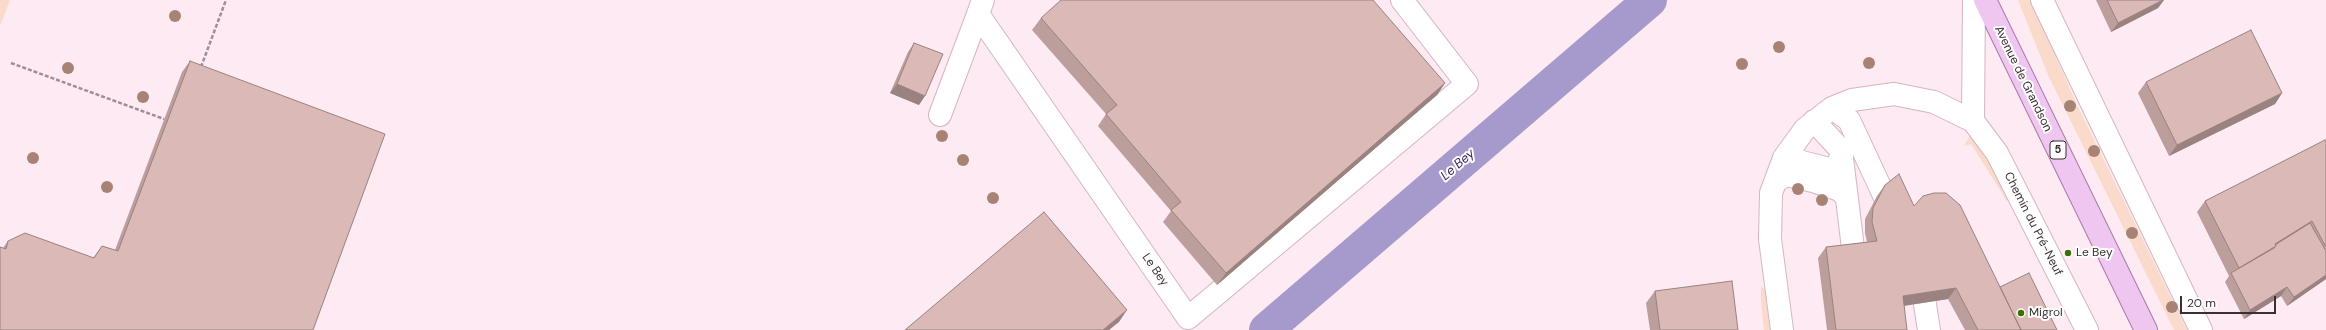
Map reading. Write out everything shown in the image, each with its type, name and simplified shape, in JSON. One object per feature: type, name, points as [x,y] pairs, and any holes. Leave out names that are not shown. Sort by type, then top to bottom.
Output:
[{"type":"main road","name":"Avenue de Grandson","points":[[1985,0],[2146,330]]},
{"type":"street","name":"Le Bey","points":[[980,7],[1188,318],[1467,84],[1402,0]]},
{"type":"street","points":[[1973,122],[1974,0]]},
{"type":"street","points":[[2042,0],[2091,98],[2201,330]]},
{"type":"street","name":"Le Bey","points":[[940,114],[980,7]]},
{"type":"street","name":"Chemin du Pré-Neuf","points":[[1782,330],[1770,239],[1771,193],[1787,154],[1805,129],[1832,108],[1852,100],[1894,94],[1934,102],[1973,122],[1997,153],[2087,330]]},
{"type":"street","points":[[1832,108],[1849,120],[1920,273],[1929,330]]},
{"type":"street","points":[[1814,122],[1832,138],[1841,150],[1863,330]]},
{"type":"street","points":[[1787,154],[1802,162],[1829,169],[1835,168],[1842,156]]},
{"type":"street","points":[[1776,181],[1786,175],[1812,181],[1840,190],[1847,198]]},
{"type":"path","points":[[199,72],[226,0]]},
{"type":"path","points":[[11,63],[164,119]]},
{"type":"shaded area","points":[[0,0],[10,0],[0,26]]},
{"type":"shaded area","points":[[2018,0],[2031,0],[2076,103],[2187,330],[2174,330],[2048,75]]},
{"type":"shaded area","points":[[1970,136],[1977,141],[1993,165],[2009,200],[2007,201],[1971,144],[1964,146]]},
{"type":"shaded area","points":[[1761,286],[1765,290],[1770,330],[1764,330]]},
{"type":"building","points":[[1061,0],[1373,0],[1445,83],[1226,273],[1171,210],[1181,202],[1106,114],[1117,105],[1041,18]]},
{"type":"building","points":[[2107,0],[2163,0],[2118,23]]},
{"type":"building","points":[[2251,30],[2282,93],[2177,145],[2146,82]]},
{"type":"building","points":[[914,43],[943,54],[925,96],[897,84]]},
{"type":"building","points":[[190,61],[385,134],[313,330],[0,330],[0,247],[6,249],[8,241],[25,233],[94,258],[102,246],[118,251]]},
{"type":"building","points":[[2325,140],[2326,247],[2312,221],[2275,244],[2276,246],[2239,268],[2205,201]]},
{"type":"building","points":[[1899,174],[1914,206],[1923,196],[1934,193],[1946,193],[1960,205],[2021,330],[1978,330],[1956,288],[1903,296],[1907,330],[1836,330],[1826,247],[1877,241],[1872,222],[1873,208],[1885,185]]},
{"type":"building","points":[[1044,212],[1127,310],[1103,330],[905,330]]},
{"type":"building","points":[[2310,223],[2326,251],[2326,275],[2294,297],[2287,287],[2250,310],[2231,273],[2274,248],[2276,246],[2275,245]]},
{"type":"building","name":"Migrol","points":[[2029,273],[2057,330],[2021,330],[2000,287]]},
{"type":"building","points":[[1732,281],[1738,330],[1660,330],[1655,291]]},
{"type":"waterway","name":"Le Bey","points":[[1266,330],[1650,0]]},
{"type":"place","name":"Le Bey","points":[[2068,253]]},
{"type":"place","name":"Migrol","points":[[2021,313]]}]
